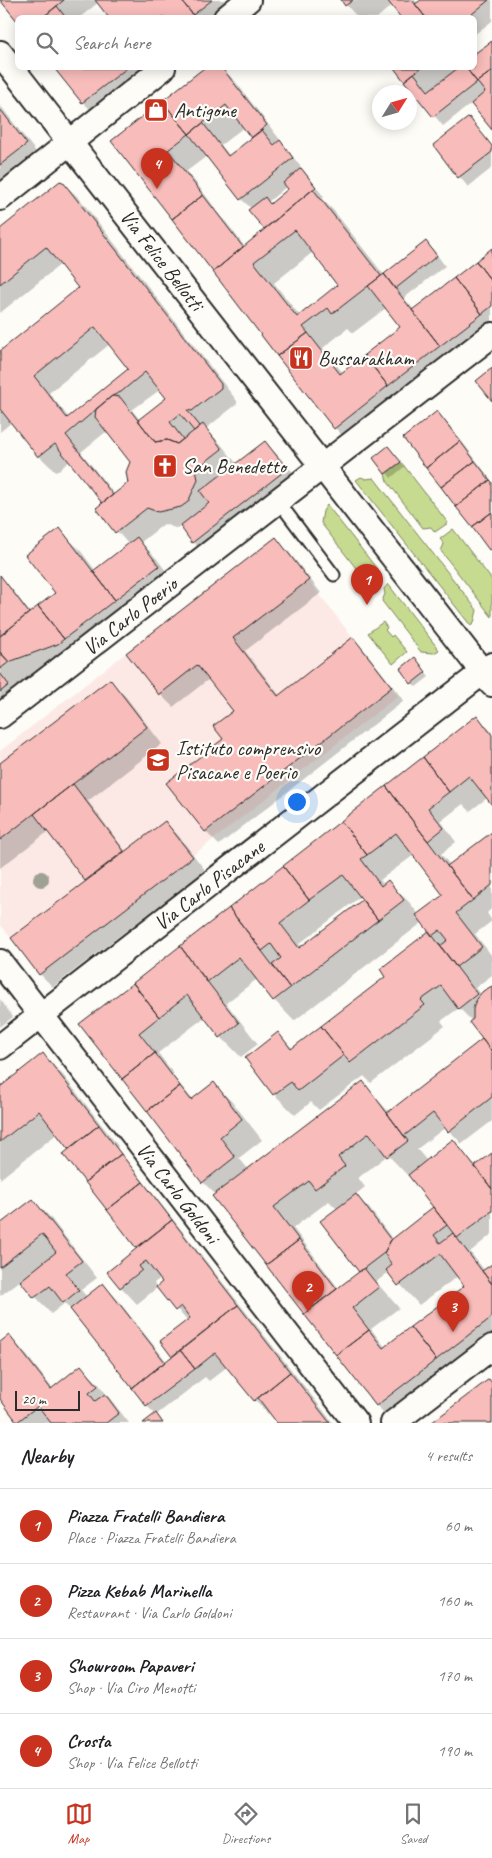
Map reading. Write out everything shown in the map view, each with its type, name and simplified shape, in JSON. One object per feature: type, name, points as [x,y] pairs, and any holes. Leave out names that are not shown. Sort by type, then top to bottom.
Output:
[{"type":"street","points":[[230,15],[248,0]]},
{"type":"street","name":"Via Felice Bellotti","points":[[0,53],[323,466],[489,674]]},
{"type":"street","points":[[0,198],[160,70]]},
{"type":"street","name":"Via Carlo Poerio","points":[[0,716],[492,335]]},
{"type":"street","name":"Via Carlo Pisacane","points":[[0,1047],[418,722],[489,674]]},
{"type":"street","name":"Via Carlo Goldoni","points":[[0,962],[356,1423]]},
{"type":"street","points":[[393,1423],[492,1347]]},
{"type":"lane","points":[[269,508],[334,575]]},
{"type":"shaded area","name":"Istituto comprensivo Pisacane e Poerio","points":[[275,537],[398,696],[39,975],[0,924],[0,751]]},
{"type":"green space","points":[[401,462],[448,523],[435,532],[431,527],[423,528],[387,481],[385,474]]},
{"type":"green space","points":[[361,477],[366,479],[374,478],[477,610],[474,623],[471,626],[356,480]]},
{"type":"green space","points":[[327,505],[377,569],[372,573],[359,572],[321,523],[323,511]]},
{"type":"green space","points":[[453,529],[492,580],[492,617],[441,551],[444,544],[440,539]]},
{"type":"green space","points":[[388,584],[439,650],[434,653],[421,652],[382,601],[385,594],[384,589]]},
{"type":"green space","points":[[383,622],[387,628],[385,630],[391,637],[393,635],[407,652],[393,664],[368,633]]},
{"type":"building","points":[[0,0],[64,0],[46,15],[15,15],[15,18]]},
{"type":"building","points":[[95,0],[181,0],[193,15],[107,15]]},
{"type":"building","points":[[181,0],[212,0],[193,15]]},
{"type":"building","points":[[341,0],[353,0],[345,6]]},
{"type":"building","points":[[387,0],[412,0],[424,15],[399,15]]},
{"type":"building","points":[[421,0],[489,0],[471,15],[424,15],[415,4]]},
{"type":"building","points":[[57,6],[64,15],[46,15]]},
{"type":"building","points":[[492,41],[492,71],[477,82],[468,70],[477,70],[477,52]]},
{"type":"building","points":[[56,70],[124,70],[82,103]]},
{"type":"building","points":[[201,70],[224,70],[267,125],[251,138],[226,105],[189,134],[162,101]]},
{"type":"building","points":[[396,70],[418,70],[404,81]]},
{"type":"building","points":[[455,70],[468,70],[477,82],[433,117],[417,97],[417,85],[407,85],[404,81],[414,73],[428,91]]},
{"type":"building","points":[[492,71],[492,130],[471,104],[485,92],[477,82]]},
{"type":"building","points":[[162,101],[189,134],[168,150],[203,195],[172,219],[111,141]]},
{"type":"building","points":[[0,109],[27,144],[0,165]]},
{"type":"building","points":[[469,117],[492,146],[492,152],[458,178],[433,145]]},
{"type":"building","points":[[203,123],[228,156],[262,130],[274,145],[280,140],[293,158],[240,200],[189,134]]},
{"type":"building","points":[[301,168],[316,187],[264,229],[248,210],[265,197],[270,204],[288,189],[283,183]]},
{"type":"building","points":[[60,181],[63,182],[221,384],[221,388],[192,411],[187,410],[200,426],[194,431],[180,414],[170,422],[183,439],[177,444],[167,440],[155,442],[138,420],[166,398],[145,372],[121,392],[112,396],[66,435],[113,495],[102,503],[55,444],[38,457],[0,409],[0,351],[78,288],[46,247],[0,284],[0,229]],"holes":[[[95,327],[128,369],[67,418],[34,376]]]},
{"type":"building","points":[[313,189],[381,276],[332,314],[328,308],[303,327],[308,333],[277,356],[213,272]],"holes":[[[295,230],[337,285],[297,317],[254,262]]]},
{"type":"building","points":[[203,195],[243,247],[213,272],[172,219]]},
{"type":"building","points":[[426,241],[437,256],[395,289],[384,274]]},
{"type":"building","points":[[492,248],[492,282],[476,261]]},
{"type":"building","points":[[476,261],[492,282],[492,306],[482,314],[454,278]]},
{"type":"building","points":[[384,274],[440,346],[388,386],[364,355],[400,327],[368,286]]},
{"type":"building","points":[[454,278],[482,314],[440,346],[412,310]]},
{"type":"building","points":[[308,333],[340,374],[364,355],[388,386],[334,429],[277,356]]},
{"type":"building","points":[[492,368],[492,401],[476,381]]},
{"type":"building","name":"San Benedetto","points":[[112,396],[120,397],[155,442],[167,440],[177,444],[203,424],[222,449],[196,469],[198,480],[188,502],[181,507],[158,512],[147,508],[115,533],[96,508],[128,483],[126,472],[130,462],[95,417],[96,409]]},
{"type":"building","points":[[437,411],[460,441],[426,468],[403,438]]},
{"type":"building","points":[[265,441],[287,469],[192,543],[180,526],[209,503],[200,491]]},
{"type":"building","points":[[460,441],[475,461],[441,487],[426,468]]},
{"type":"building","points":[[388,446],[401,462],[385,474],[373,458]]},
{"type":"building","points":[[475,461],[490,480],[456,507],[441,487]]},
{"type":"building","points":[[490,480],[492,482],[492,512],[472,527],[456,507]]},
{"type":"building","points":[[492,512],[492,548],[489,550],[472,527]]},
{"type":"building","points":[[60,528],[115,600],[64,639],[38,606],[55,593],[25,555]]},
{"type":"building","points":[[137,537],[159,566],[115,600],[93,571]]},
{"type":"building","points":[[276,537],[309,580],[233,638],[278,696],[353,637],[392,687],[205,832],[166,783],[223,739],[213,726],[233,711],[197,665],[159,695],[126,653]]},
{"type":"building","points":[[0,575],[29,613],[0,636]]},
{"type":"building","points":[[38,606],[64,639],[58,644],[9,662],[0,652],[0,636]]},
{"type":"building","points":[[0,652],[9,662],[0,669]]},
{"type":"building","points":[[415,657],[426,672],[411,684],[400,669]]},
{"type":"building","points":[[0,673],[9,685],[0,692]]},
{"type":"building","points":[[110,679],[147,727],[0,840],[0,763]]},
{"type":"building","points":[[477,715],[492,735],[492,805],[469,776],[449,792],[423,757]]},
{"type":"building","points":[[423,757],[449,792],[428,808],[444,828],[428,841],[386,786]]},
{"type":"building","points":[[73,784],[124,851],[85,881],[34,814]]},
{"type":"building","points":[[386,786],[473,900],[456,913],[482,947],[456,967],[440,946],[448,940],[440,930],[432,936],[416,915],[443,895],[396,833],[367,855],[341,821]]},
{"type":"building","points":[[165,821],[193,857],[39,975],[11,938]]},
{"type":"building","points":[[341,821],[367,855],[361,859],[381,886],[388,880],[404,900],[378,920],[343,875],[309,900],[283,866]]},
{"type":"building","points":[[492,832],[492,885],[473,900],[447,866]]},
{"type":"building","points":[[283,866],[309,900],[280,923],[299,948],[362,900],[378,920],[290,988],[272,965],[281,958],[271,944],[262,951],[229,908]]},
{"type":"building","points":[[229,908],[290,988],[273,1001],[239,957],[207,982],[180,946]]},
{"type":"building","points":[[429,931],[477,994],[458,1009],[441,986],[421,1000],[425,1005],[350,1063],[321,1026],[385,977],[380,969]]},
{"type":"building","points":[[180,946],[239,1023],[220,1038],[187,995],[159,1017],[133,983]]},
{"type":"building","points":[[133,983],[159,1017],[139,1033],[155,1053],[122,1079],[79,1024]]},
{"type":"building","points":[[492,986],[492,1052],[469,1022],[473,1019],[476,999],[483,991]]},
{"type":"building","points":[[321,1026],[344,1055],[298,1091],[291,1082],[273,1095],[245,1058],[278,1032],[291,1049]]},
{"type":"building","points":[[482,1039],[492,1052],[492,1097],[448,1132],[433,1113],[404,1136],[387,1113]]},
{"type":"building","points":[[43,1053],[99,1125],[68,1149],[39,1111],[0,1142],[0,1087]]},
{"type":"building","points":[[155,1053],[180,1086],[147,1111],[122,1079]]},
{"type":"building","points":[[363,1081],[408,1141],[387,1157],[369,1133],[338,1157],[345,1166],[315,1189],[309,1181],[274,1207],[299,1240],[266,1265],[212,1196]]},
{"type":"building","points":[[214,1082],[242,1119],[220,1137],[235,1157],[202,1183],[147,1111],[180,1086],[191,1100]]},
{"type":"building","points":[[99,1125],[121,1154],[85,1182],[63,1154]]},
{"type":"building","points":[[453,1139],[492,1189],[492,1211],[457,1238],[408,1175]]},
{"type":"building","points":[[492,1153],[492,1189],[475,1166]]},
{"type":"building","points":[[121,1154],[143,1182],[107,1210],[85,1182]]},
{"type":"building","points":[[143,1182],[172,1220],[136,1248],[107,1210]]},
{"type":"building","points":[[356,1194],[391,1240],[384,1253],[359,1272],[320,1221]]},
{"type":"building","points":[[33,1199],[82,1261],[66,1273],[79,1290],[63,1303],[50,1286],[34,1298],[20,1281],[56,1252],[42,1234],[0,1267],[0,1224]]},
{"type":"building","points":[[433,1207],[447,1225],[434,1235],[440,1243],[453,1233],[492,1284],[492,1317],[436,1360],[410,1327],[464,1286],[440,1254],[398,1286],[386,1270],[392,1265],[384,1253],[391,1240]]},
{"type":"building","points":[[172,1220],[238,1305],[172,1357],[160,1341],[190,1318],[181,1306],[175,1311],[156,1287],[162,1282],[146,1261],[139,1266],[142,1270],[120,1288],[107,1272]]},
{"type":"building","points":[[299,1240],[337,1289],[304,1314],[266,1265]]},
{"type":"building","points":[[492,1264],[492,1284],[482,1271]]},
{"type":"building","points":[[364,1268],[379,1287],[352,1308],[369,1330],[336,1355],[304,1314]]},
{"type":"building","points":[[103,1283],[165,1362],[132,1388],[70,1309]]},
{"type":"building","points":[[238,1305],[290,1372],[254,1401],[215,1353],[195,1369],[180,1350]]},
{"type":"building","points":[[410,1327],[436,1360],[376,1406],[336,1355],[369,1330],[383,1348]]},
{"type":"building","points":[[9,1335],[51,1389],[81,1365],[98,1386],[89,1393],[95,1401],[105,1394],[119,1413],[106,1423],[51,1423],[38,1406],[17,1422],[0,1399],[0,1342]]},
{"type":"building","points":[[180,1350],[195,1369],[146,1406],[132,1388]]},
{"type":"building","points":[[290,1372],[330,1423],[277,1423],[258,1398]]},
{"type":"building","points":[[489,1379],[492,1383],[492,1423],[431,1423]]},
{"type":"building","points":[[156,1413],[163,1423],[143,1423]]},
{"type":"place","name":"Antigone","points":[[156,110]]},
{"type":"place","name":"Crosta","points":[[157,189]]},
{"type":"place","name":"Bussarakham","points":[[301,358]]},
{"type":"place","name":"San Benedetto","points":[[165,466]]},
{"type":"place","name":"Piazza Fratelli Bandiera","points":[[367,605]]},
{"type":"place","name":"Istituto comprensivo Pisacane e Poerio","points":[[158,760]]},
{"type":"place","name":"Pizza Kebab Marinella","points":[[308,1312]]},
{"type":"place","name":"Showroom Papaveri","points":[[453,1332]]}]
